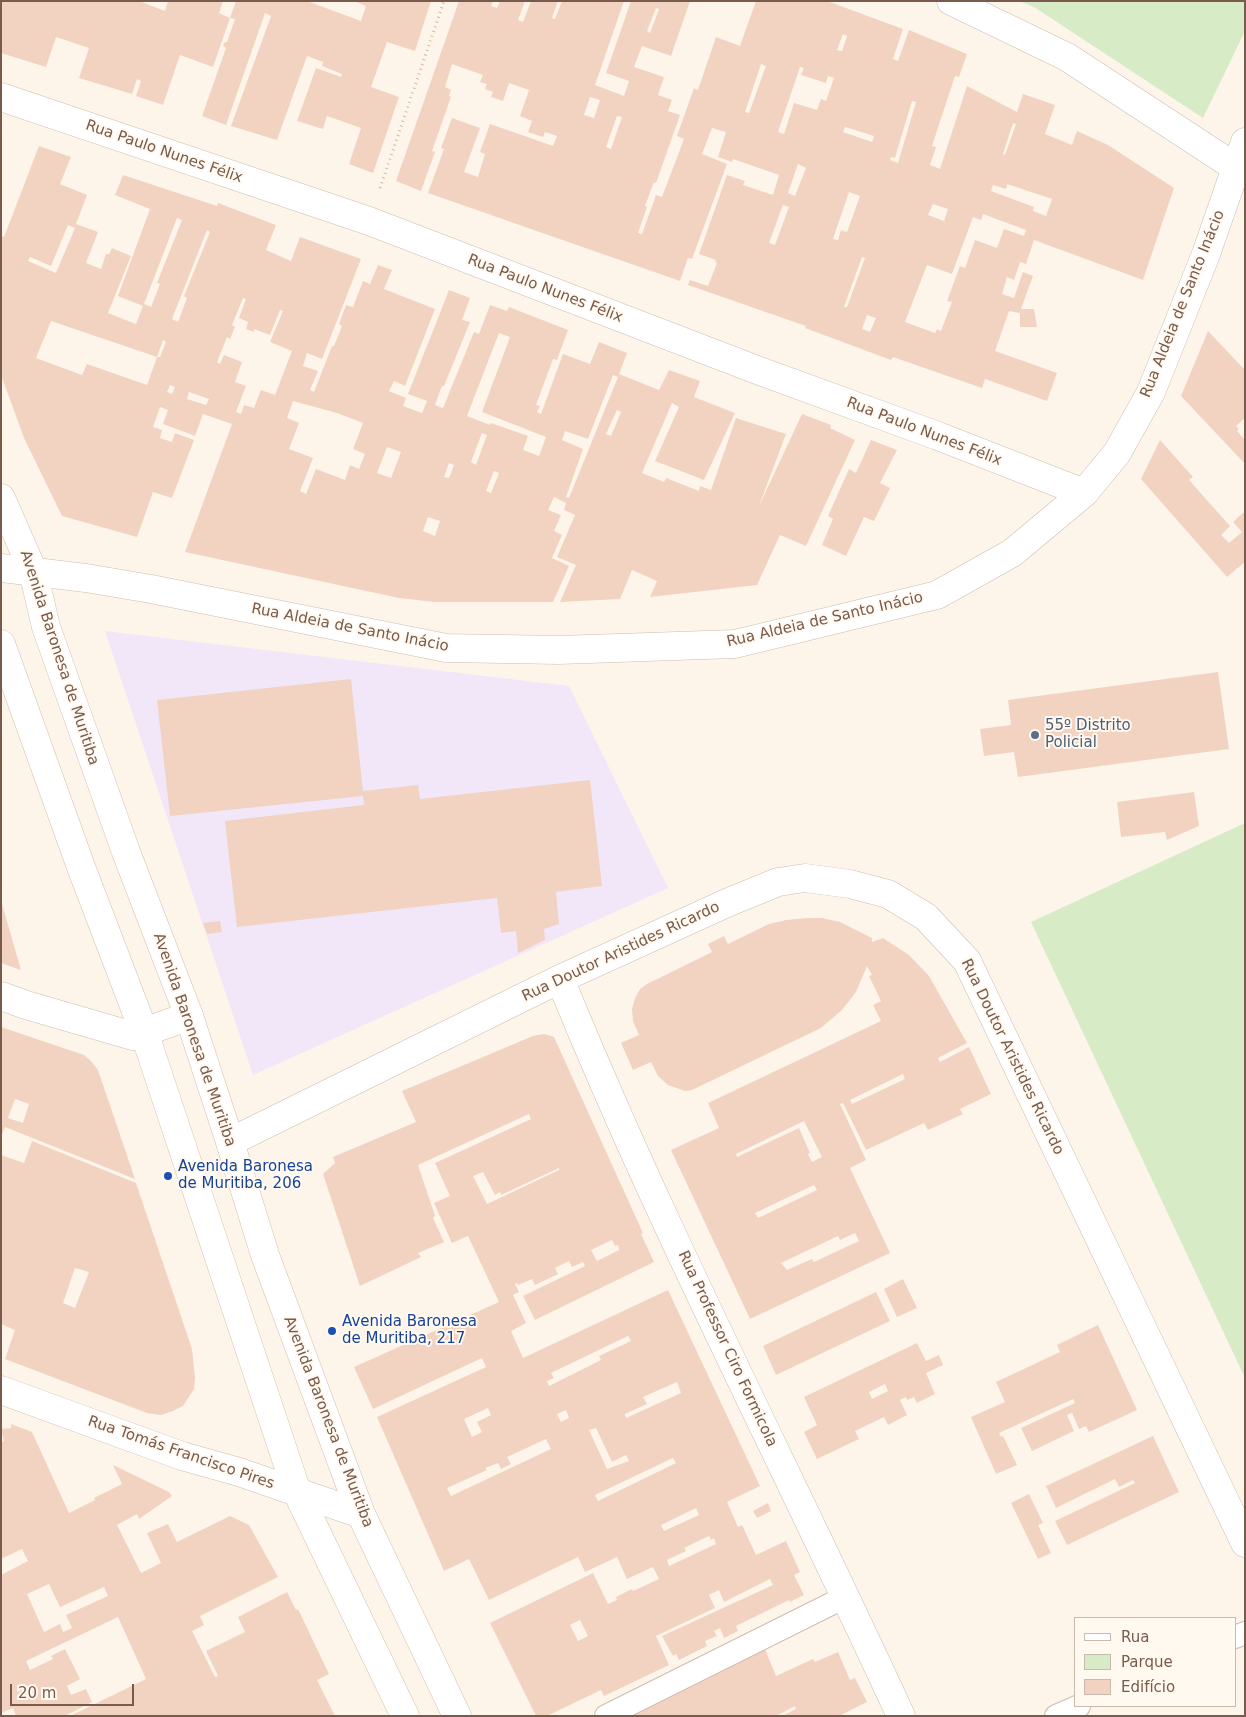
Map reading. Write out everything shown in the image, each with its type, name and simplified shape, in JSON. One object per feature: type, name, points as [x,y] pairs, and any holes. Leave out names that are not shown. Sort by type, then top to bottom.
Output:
[{"type":"street","points":[[951,1],[1067,57],[1235,167]]},
{"type":"street","name":"Rua Paulo Nunes Félix","points":[[1,96],[369,222],[757,370],[938,436],[1084,493]]},
{"type":"street","name":"Rua Aldeia de Santo Inácio","points":[[1,568],[151,589],[446,648],[559,650],[735,644],[937,595],[1012,553],[1084,493],[1117,453],[1151,392],[1206,254],[1245,142]]},
{"type":"street","name":"Avenida Baronesa de Muritiba","points":[[1,498],[33,571],[46,627],[126,852],[189,1016],[265,1255],[361,1514],[457,1716]]},
{"type":"street","points":[[1,644],[81,867],[144,1032],[297,1492],[405,1716]]},
{"type":"street","name":"Rua Doutor Aristides Ricardo","points":[[230,1142],[560,979],[729,902],[778,882],[805,878],[850,884],[888,894],[926,917],[967,961],[1245,1544]]},
{"type":"street","name":"Rua Professor Ciro Formicola","points":[[560,979],[590,1052],[661,1209],[901,1716]]},
{"type":"street","points":[[1,996],[133,1036],[189,1016]]},
{"type":"street","name":"Rua Tomás Francisco Pires","points":[[1,1390],[182,1456],[239,1472],[361,1514]]},
{"type":"lane","points":[[606,1716],[845,1597]]},
{"type":"lane","points":[[1056,1716],[1077,1707]]},
{"type":"path","points":[[369,222],[444,1]]},
{"type":"shaded area","points":[[105,631],[569,686],[668,888],[253,1075]]},
{"type":"green space","points":[[1019,1],[1245,1],[1245,31],[1203,118],[1034,7]]},
{"type":"green space","points":[[1245,823],[1245,1378],[1031,922]]},
{"type":"building","points":[[1,1],[139,1],[165,11],[168,1],[223,1],[219,13],[230,18],[213,67],[180,55],[163,105],[136,96],[141,81],[137,79],[132,94],[79,78],[89,48],[56,37],[46,67],[1,53]]},
{"type":"building","points":[[236,1],[307,1],[361,21],[366,6],[354,1],[431,1],[415,51],[387,42],[371,87],[399,97],[373,173],[349,164],[361,128],[327,116],[323,129],[297,121],[316,68],[341,77],[342,74],[322,66],[323,62],[307,56],[277,140],[231,126],[271,16],[265,13],[226,125],[202,116],[226,48],[223,46],[227,42],[235,19],[230,18]]},
{"type":"building","points":[[459,1],[493,1],[491,6],[497,8],[500,1],[525,1],[518,20],[523,22],[531,1],[558,1],[552,18],[555,19],[562,1],[624,1],[595,85],[624,96],[629,81],[606,73],[631,1],[690,1],[671,56],[642,46],[634,67],[664,77],[658,95],[672,100],[668,111],[680,115],[656,183],[654,182],[645,206],[647,207],[638,233],[642,234],[656,195],[662,197],[684,139],[677,136],[694,88],[698,90],[716,37],[740,46],[756,1],[827,1],[903,29],[893,59],[898,61],[909,30],[967,54],[959,77],[955,76],[932,146],[936,147],[930,165],[940,169],[967,86],[1017,112],[1023,94],[1055,105],[1045,134],[1072,145],[1077,131],[1108,145],[1174,188],[1143,280],[1034,240],[1026,264],[1020,262],[1014,280],[1007,277],[1002,294],[1014,298],[1023,272],[1033,276],[1021,309],[1034,309],[1037,327],[1020,327],[1020,313],[1009,311],[995,351],[1057,373],[1047,401],[985,379],[982,388],[893,357],[891,360],[805,328],[806,326],[688,285],[690,280],[708,286],[717,263],[715,262],[716,260],[699,254],[727,175],[745,181],[743,185],[773,195],[779,175],[733,159],[732,162],[718,157],[726,132],[712,128],[702,154],[727,164],[692,259],[688,258],[680,281],[428,193],[444,149],[441,148],[452,118],[480,128],[464,172],[478,177],[485,154],[480,152],[490,124],[553,146],[557,136],[545,132],[543,137],[528,132],[532,121],[520,116],[529,90],[509,83],[503,101],[491,97],[493,92],[485,89],[487,84],[480,82],[483,75],[452,64],[445,87],[451,90],[449,96],[451,97],[432,151],[435,152],[421,191],[396,181]],"holes":[[[656,8],[659,9],[650,33],[647,31]],[[843,34],[847,36],[842,51],[837,50]],[[761,64],[766,66],[749,113],[745,112]],[[800,67],[804,68],[801,75],[826,83],[828,76],[834,78],[826,101],[821,99],[817,110],[794,103],[784,134],[778,132]],[[590,97],[600,100],[594,118],[584,115]],[[912,101],[916,102],[898,163],[890,160],[891,157],[895,158]],[[617,116],[622,117],[611,149],[606,147]],[[1013,123],[1016,124],[1005,155],[1003,154]],[[845,127],[874,136],[872,142],[843,132]],[[798,164],[806,168],[795,196],[788,193]],[[1007,184],[1052,199],[1046,216],[1033,211],[1034,207],[991,191],[993,185],[1006,189]],[[849,192],[860,196],[847,232],[841,230],[838,240],[833,239]],[[933,204],[948,209],[944,221],[928,215]],[[783,205],[789,207],[775,245],[769,243]],[[983,214],[1026,230],[1024,236],[1004,229],[997,248],[975,240],[965,268],[960,266],[947,301],[952,302],[941,331],[937,329],[935,333],[905,322],[927,265],[952,274],[973,217],[981,220]],[[862,257],[865,258],[847,307],[844,307]],[[867,315],[876,318],[870,332],[862,329]]]},
{"type":"building","points":[[39,146],[71,157],[60,184],[87,195],[76,224],[98,232],[86,263],[101,269],[106,254],[109,254],[112,248],[131,256],[108,313],[136,324],[143,306],[118,296],[150,209],[115,195],[123,175],[217,206],[218,203],[276,225],[266,250],[291,261],[300,237],[361,259],[322,359],[307,353],[303,366],[318,371],[310,390],[314,392],[342,326],[339,324],[346,305],[353,307],[363,281],[370,284],[378,265],[392,270],[384,289],[435,309],[405,386],[394,381],[389,391],[406,398],[403,406],[422,413],[427,401],[408,394],[449,290],[470,298],[462,320],[470,322],[435,405],[443,408],[474,332],[479,334],[490,305],[507,311],[509,307],[568,330],[557,360],[553,359],[536,405],[540,406],[537,412],[541,414],[563,354],[590,364],[599,342],[627,353],[619,374],[659,390],[669,370],[700,381],[694,397],[735,413],[704,480],[655,461],[679,407],[672,403],[642,473],[664,482],[666,478],[699,491],[700,486],[711,490],[736,418],[786,434],[759,506],[802,414],[831,425],[830,428],[855,440],[806,546],[780,535],[757,585],[650,597],[657,581],[632,570],[620,599],[560,602],[576,565],[557,557],[575,515],[564,510],[566,503],[554,497],[548,510],[561,515],[554,531],[562,535],[552,558],[569,566],[553,602],[435,602],[399,598],[185,552],[232,424],[203,414],[195,436],[163,424],[168,410],[160,407],[153,427],[162,430],[160,438],[172,442],[175,433],[194,440],[172,498],[153,492],[137,537],[62,516],[24,438],[1,375],[1,236],[4,237]],"holes":[[[177,218],[182,220],[157,283],[160,284],[151,307],[144,304]],[[68,225],[75,228],[56,273],[28,261],[30,257],[51,266]],[[207,230],[210,232],[184,296],[187,298],[178,322],[172,319]],[[243,298],[246,299],[239,318],[248,322],[246,329],[254,332],[254,329],[270,335],[280,310],[283,311],[270,342],[292,351],[275,395],[261,390],[254,408],[244,405],[241,414],[236,412],[246,386],[235,382],[242,362],[224,355],[220,364],[217,362],[227,337],[230,339],[235,327],[232,325]],[[51,321],[157,357],[147,385],[87,364],[82,375],[36,358]],[[499,333],[510,337],[482,412],[546,437],[539,456],[523,450],[528,436],[491,423],[490,425],[467,416]],[[163,340],[166,342],[160,357],[157,357]],[[613,375],[618,377],[569,498],[566,497],[583,449],[562,440],[565,431],[588,439]],[[170,385],[175,387],[172,394],[167,392]],[[189,392],[209,399],[206,405],[187,399]],[[293,401],[337,413],[363,423],[353,449],[365,454],[359,469],[350,465],[345,480],[316,469],[306,494],[300,491],[313,458],[289,449],[299,423],[287,418]],[[617,410],[621,412],[611,436],[606,434]],[[482,433],[487,435],[476,465],[471,462]],[[387,447],[401,452],[391,478],[377,473]],[[449,463],[454,465],[449,478],[444,477]],[[494,471],[499,473],[491,493],[486,491]],[[428,517],[440,521],[435,536],[423,531]]]},
{"type":"building","points":[[1208,331],[1245,370],[1245,418],[1236,426],[1239,429],[1237,431],[1245,440],[1245,464],[1181,396]]},
{"type":"building","points":[[871,440],[897,450],[880,483],[890,488],[874,521],[864,517],[846,556],[822,545],[833,519],[828,516],[849,469],[856,473]]},
{"type":"building","points":[[1160,440],[1193,477],[1189,480],[1230,526],[1221,535],[1229,543],[1242,532],[1233,522],[1245,511],[1245,562],[1227,577],[1141,479]]},
{"type":"building","points":[[1218,672],[1229,749],[1018,777],[1014,752],[984,756],[980,729],[1011,725],[1008,700]]},
{"type":"building","points":[[351,679],[363,791],[418,785],[420,799],[590,780],[602,886],[556,892],[559,924],[544,929],[545,940],[518,953],[516,931],[501,933],[497,898],[237,927],[225,821],[364,805],[363,796],[170,816],[157,700]]},
{"type":"building","points":[[1194,792],[1199,826],[1167,840],[1165,832],[1121,837],[1117,802]]},
{"type":"building","points":[[2,904],[21,970],[1,963]]},
{"type":"building","points":[[822,918],[840,922],[872,938],[872,942],[883,938],[909,955],[929,976],[967,1043],[938,1058],[940,1062],[969,1047],[991,1094],[960,1109],[963,1114],[928,1130],[924,1123],[866,1150],[843,1103],[840,1104],[866,1160],[850,1168],[890,1253],[750,1319],[671,1150],[719,1128],[708,1103],[881,1021],[873,1005],[881,1001],[869,976],[872,975],[867,966],[856,992],[842,1010],[821,1028],[692,1090],[685,1091],[668,1085],[658,1076],[651,1062],[633,1070],[621,1043],[639,1035],[633,1021],[632,1009],[640,989],[712,952],[708,944],[724,936],[728,944],[769,924],[786,920]],"holes":[[[903,1074],[905,1079],[852,1104],[850,1100]],[[804,1121],[822,1157],[812,1162],[799,1128],[737,1157],[736,1154]],[[814,1185],[817,1190],[758,1218],[755,1213]],[[855,1233],[859,1241],[814,1262],[812,1259],[787,1270],[781,1263],[838,1236],[840,1240]]]},
{"type":"building","points":[[220,921],[222,932],[207,934],[203,923]]},
{"type":"building","points":[[1,1027],[84,1055],[91,1061],[98,1070],[135,1179],[5,1127],[1,1137]],"holes":[[[15,1099],[29,1104],[23,1123],[8,1118]]]},
{"type":"building","points":[[544,1034],[554,1037],[643,1233],[641,1234],[654,1262],[535,1320],[523,1296],[585,1266],[583,1262],[572,1267],[569,1261],[555,1268],[558,1274],[535,1285],[532,1279],[518,1285],[517,1283],[515,1284],[519,1292],[513,1295],[526,1323],[511,1331],[523,1358],[668,1290],[760,1486],[727,1502],[738,1527],[742,1525],[756,1555],[786,1541],[800,1572],[794,1575],[804,1595],[790,1602],[789,1600],[736,1626],[738,1631],[724,1638],[720,1628],[714,1631],[717,1636],[705,1641],[707,1646],[679,1660],[676,1654],[673,1656],[662,1636],[773,1585],[770,1579],[724,1602],[719,1590],[709,1595],[715,1608],[656,1636],[669,1665],[604,1696],[601,1690],[547,1716],[536,1716],[490,1623],[593,1573],[608,1604],[617,1600],[616,1597],[632,1589],[633,1591],[659,1579],[653,1567],[627,1579],[617,1557],[585,1572],[578,1557],[489,1600],[469,1559],[444,1571],[377,1417],[486,1367],[482,1358],[373,1409],[354,1367],[499,1302],[468,1236],[452,1243],[434,1203],[450,1196],[435,1163],[531,1119],[529,1114],[418,1165],[435,1216],[433,1218],[444,1242],[418,1253],[421,1257],[360,1286],[323,1174],[335,1163],[333,1157],[416,1122],[402,1091],[533,1036]],"holes":[[[559,1168],[559,1170],[487,1204],[473,1176],[483,1172],[495,1195],[500,1192],[501,1195]],[[612,1240],[615,1246],[618,1245],[619,1250],[597,1261],[591,1250]],[[628,1336],[631,1341],[599,1356],[601,1360],[549,1386],[547,1381],[554,1378],[551,1373]],[[677,1382],[681,1393],[626,1418],[625,1414],[647,1404],[643,1397]],[[488,1408],[491,1415],[477,1422],[482,1432],[472,1437],[464,1419]],[[566,1410],[569,1418],[561,1422],[557,1414]],[[596,1428],[612,1462],[626,1455],[629,1461],[607,1469],[589,1430]],[[546,1439],[551,1449],[451,1496],[447,1488],[498,1463],[501,1469],[511,1464],[507,1457]],[[673,1458],[676,1463],[598,1501],[595,1495]],[[696,1508],[699,1515],[664,1531],[661,1525]],[[709,1536],[711,1540],[714,1538],[716,1544],[669,1566],[667,1560],[686,1551],[684,1548]],[[580,1620],[588,1636],[578,1641],[570,1625]]]},
{"type":"building","points":[[32,1141],[136,1183],[192,1349],[195,1378],[194,1389],[183,1406],[161,1415],[147,1413],[5,1359],[15,1330],[1,1324],[1,1155],[24,1163]],"holes":[[[75,1268],[89,1272],[75,1308],[63,1303]]]},
{"type":"building","points":[[903,1279],[917,1308],[897,1317],[884,1289]]},
{"type":"building","points":[[876,1292],[890,1321],[776,1375],[763,1346]]},
{"type":"building","points":[[1098,1325],[1137,1410],[1089,1432],[1086,1426],[1079,1429],[1072,1413],[1067,1415],[1074,1431],[1032,1451],[1021,1428],[1075,1403],[1073,1399],[999,1433],[1001,1437],[1003,1436],[1017,1465],[996,1474],[971,1417],[1005,1402],[996,1382],[1060,1352],[1057,1345]]},
{"type":"building","points":[[917,1343],[926,1361],[939,1355],[943,1365],[926,1373],[935,1394],[917,1403],[914,1397],[907,1400],[906,1397],[900,1400],[907,1415],[888,1425],[884,1417],[855,1431],[859,1439],[817,1459],[804,1432],[817,1425],[804,1397]],"holes":[[[885,1384],[888,1391],[872,1399],[869,1392]]]},
{"type":"building","points":[[11,1424],[32,1432],[69,1513],[122,1484],[113,1465],[169,1492],[172,1496],[139,1519],[137,1514],[117,1525],[141,1573],[161,1563],[147,1533],[168,1524],[177,1542],[230,1516],[249,1525],[278,1577],[200,1616],[204,1625],[192,1631],[215,1677],[218,1676],[206,1651],[245,1632],[238,1617],[287,1592],[296,1610],[298,1609],[329,1674],[317,1680],[335,1716],[70,1716],[146,1679],[118,1617],[26,1661],[30,1670],[53,1659],[51,1656],[65,1649],[80,1679],[67,1686],[71,1695],[86,1689],[92,1702],[65,1716],[16,1716],[13,1708],[1,1713],[1,1575],[28,1561],[22,1549],[1,1559],[1,1443],[4,1441],[1,1429],[11,1428]],"holes":[[[49,1584],[60,1607],[104,1587],[108,1596],[66,1615],[72,1628],[63,1632],[60,1624],[44,1632],[27,1594]]]},
{"type":"building","points":[[1153,1436],[1179,1492],[1067,1545],[1055,1521],[1135,1483],[1133,1480],[1119,1487],[1115,1479],[1056,1508],[1046,1486]]},
{"type":"building","points":[[1029,1494],[1043,1523],[1038,1525],[1051,1553],[1038,1559],[1011,1503]]},
{"type":"building","points":[[768,1503],[771,1511],[757,1518],[753,1511]]},
{"type":"building","points":[[765,1649],[776,1676],[813,1659],[815,1662],[838,1652],[850,1680],[855,1678],[867,1702],[839,1716],[782,1716],[796,1709],[795,1706],[776,1716],[629,1716]]},
{"type":"place","name":"55º Distrito Policial","points":[[1035,735]]},
{"type":"place","name":"Avenida Baronesa de Muritiba, 206","points":[[168,1176]]},
{"type":"place","name":"Avenida Baronesa de Muritiba, 217","points":[[332,1331]]}]
